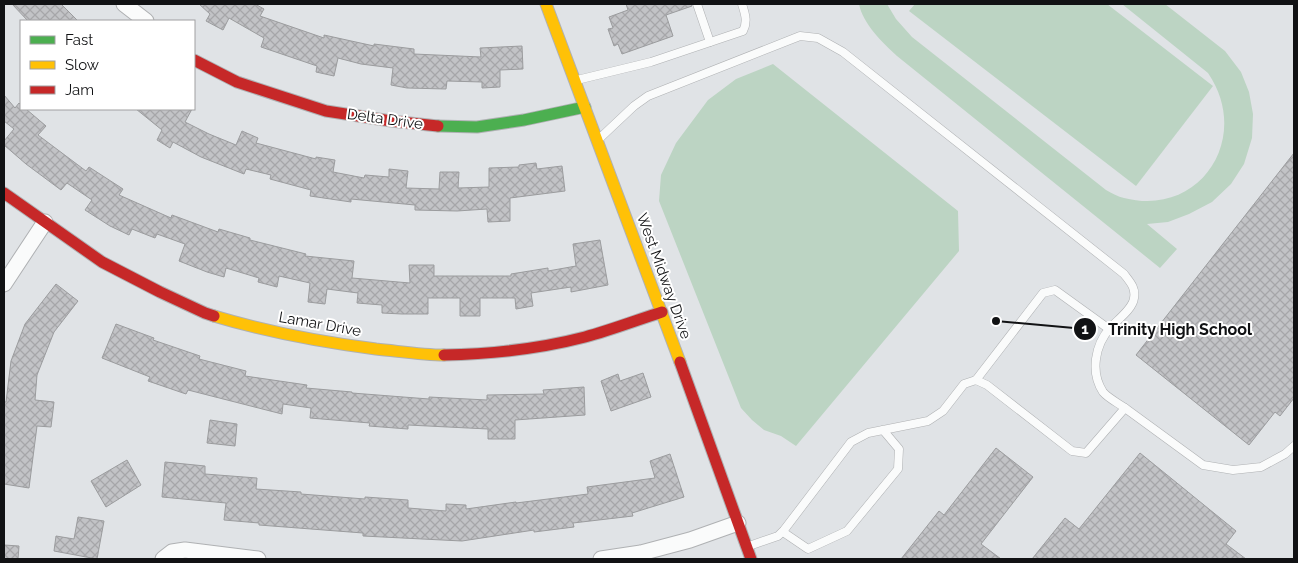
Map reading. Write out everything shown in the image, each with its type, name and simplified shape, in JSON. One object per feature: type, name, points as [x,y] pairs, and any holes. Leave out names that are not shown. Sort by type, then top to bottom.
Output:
[{"type":"street","points":[[124,4],[145,20]]},
{"type":"street","name":"West Midway Drive","points":[[546,4],[662,312],[751,559]]},
{"type":"street","name":"Delta Drive","points":[[195,61],[236,82],[326,111],[434,126],[477,126],[524,120],[585,106]]},
{"type":"street","name":"Lamar Drive","points":[[4,193],[102,262],[205,313],[246,326],[338,344],[429,355],[479,354],[537,347],[585,337],[662,312]]},
{"type":"street","points":[[4,284],[45,222]]},
{"type":"street","points":[[601,559],[641,553],[690,540],[738,523]]},
{"type":"street","points":[[163,559],[172,552],[185,550],[258,559]]},
{"type":"lane","points":[[697,4],[710,42]]},
{"type":"lane","points":[[575,81],[651,62],[743,31],[746,24],[742,4]]},
{"type":"lane","points":[[598,140],[634,106],[648,96],[800,36],[818,38],[843,52],[874,75],[1124,274],[1133,286],[1134,299],[1123,316],[1109,328],[1101,342],[1095,360],[1096,375],[1104,393],[1203,465],[1233,470],[1261,467],[1285,454],[1294,446]]},
{"type":"lane","points":[[747,547],[778,536],[782,532],[851,442],[868,433],[928,420],[943,411],[964,384],[976,380],[1043,293],[1055,290],[1109,328]]},
{"type":"lane","points":[[976,380],[987,385],[1072,451],[1086,453],[1125,408]]},
{"type":"lane","points":[[782,532],[808,549],[848,531],[898,469],[899,449],[883,430]]},
{"type":"green space","points":[[859,4],[887,4],[896,19],[912,37],[1106,190],[1117,196],[1152,201],[1176,196],[1196,184],[1211,167],[1221,146],[1224,122],[1220,98],[1208,73],[1122,4],[1165,4],[1225,51],[1241,72],[1249,92],[1253,114],[1252,138],[1244,164],[1231,184],[1212,202],[1168,222],[1147,224],[1177,249],[1160,268],[897,56],[879,39],[869,26]]},
{"type":"green space","points":[[915,4],[1107,4],[1213,86],[1136,186],[909,11]]},
{"type":"green space","points":[[773,64],[958,211],[959,251],[796,446],[781,436],[764,430],[741,408],[659,201],[661,175],[676,143],[708,100],[736,79]]},
{"type":"building","points":[[12,4],[61,4],[77,20],[27,20]]},
{"type":"building","points":[[199,4],[255,4],[264,9],[260,16],[324,38],[324,35],[374,46],[374,44],[414,49],[414,54],[481,57],[480,48],[522,46],[523,69],[500,70],[500,87],[482,88],[482,82],[447,81],[446,89],[407,88],[391,85],[393,68],[361,64],[338,58],[334,76],[316,72],[317,66],[261,47],[264,38],[229,18],[223,30],[206,21],[210,14]]},
{"type":"building","points":[[626,4],[691,4],[692,6],[666,15],[673,36],[622,54],[618,44],[614,46],[608,29],[613,28],[609,17],[628,10]]},
{"type":"building","points":[[4,95],[15,108],[19,103],[20,110],[27,110],[46,126],[38,135],[86,171],[89,167],[123,189],[119,195],[171,218],[172,215],[218,232],[219,229],[250,238],[250,240],[306,254],[305,256],[354,261],[352,278],[410,283],[409,265],[434,265],[434,276],[511,276],[511,274],[548,268],[548,271],[576,266],[573,244],[600,240],[608,285],[571,292],[571,287],[531,293],[533,306],[516,309],[515,298],[480,298],[480,316],[460,316],[460,298],[428,298],[428,314],[382,313],[382,305],[357,303],[358,293],[327,289],[325,304],[308,302],[310,283],[279,276],[277,287],[258,282],[259,278],[226,268],[224,277],[179,261],[185,244],[157,234],[155,238],[132,229],[129,235],[110,226],[85,210],[92,200],[67,183],[61,190],[4,145],[4,141],[14,129],[4,121]]},
{"type":"building","points":[[137,110],[191,110],[185,122],[209,134],[236,145],[242,131],[258,138],[256,143],[316,159],[316,157],[335,160],[333,172],[364,178],[365,175],[389,177],[389,169],[408,171],[406,188],[439,189],[440,172],[459,172],[458,188],[489,187],[489,168],[519,167],[519,165],[536,163],[537,169],[562,166],[565,191],[510,198],[510,221],[488,222],[487,209],[457,211],[415,210],[415,205],[351,199],[351,202],[310,196],[311,190],[270,179],[271,175],[246,169],[244,174],[201,157],[173,142],[170,148],[157,140],[162,130]]},
{"type":"building","points":[[1294,153],[1294,398],[1280,416],[1275,412],[1249,445],[1136,355]]},
{"type":"building","points":[[56,284],[78,301],[54,332],[37,375],[35,400],[54,402],[51,427],[37,426],[29,488],[4,484],[4,402],[6,402],[11,361],[25,324]]},
{"type":"building","points":[[116,324],[154,338],[153,340],[200,356],[199,359],[246,371],[245,376],[307,385],[306,388],[429,399],[429,397],[487,400],[487,395],[544,394],[543,390],[584,387],[585,415],[515,420],[515,439],[488,439],[488,429],[408,425],[408,429],[369,426],[370,423],[310,418],[311,408],[283,404],[282,414],[188,390],[186,394],[148,381],[150,377],[102,358]]},
{"type":"building","points":[[643,373],[651,397],[611,411],[601,381],[618,374],[620,381]]},
{"type":"building","points":[[210,420],[237,424],[235,446],[207,443]]},
{"type":"building","points":[[996,448],[1033,477],[981,544],[1001,559],[901,559],[939,511],[944,515]]},
{"type":"building","points":[[1140,453],[1236,531],[1226,544],[1246,559],[1032,559],[1065,518],[1079,529]]},
{"type":"building","points":[[670,454],[684,497],[632,513],[633,516],[573,523],[574,527],[534,532],[534,530],[462,541],[363,536],[363,533],[259,525],[259,523],[224,520],[226,503],[162,497],[165,462],[205,466],[205,474],[257,478],[256,489],[365,499],[365,497],[408,500],[408,508],[446,511],[446,504],[466,505],[466,509],[516,503],[588,494],[587,487],[655,478],[650,461]]},
{"type":"building","points":[[127,460],[141,485],[106,507],[91,481]]},
{"type":"building","points":[[78,517],[104,521],[97,559],[54,551],[56,536],[74,539]]},
{"type":"building","points":[[4,545],[19,546],[18,559],[4,559]]},
{"type":"traffic: fast","points":[[438,126],[477,127],[524,120],[585,107]]},
{"type":"traffic: slow","points":[[546,4],[680,362]]},
{"type":"traffic: slow","points":[[214,316],[274,332],[315,340],[418,354],[444,355]]},
{"type":"traffic: jam","points":[[195,61],[237,82],[326,111],[438,126]]},
{"type":"traffic: jam","points":[[4,193],[102,262],[160,292],[214,316]]},
{"type":"traffic: jam","points":[[444,355],[497,352],[550,345],[595,334],[662,312]]},
{"type":"traffic: jam","points":[[680,362],[751,559]]},
{"type":"place","name":"Trinity High School","points":[[996,321]]}]
